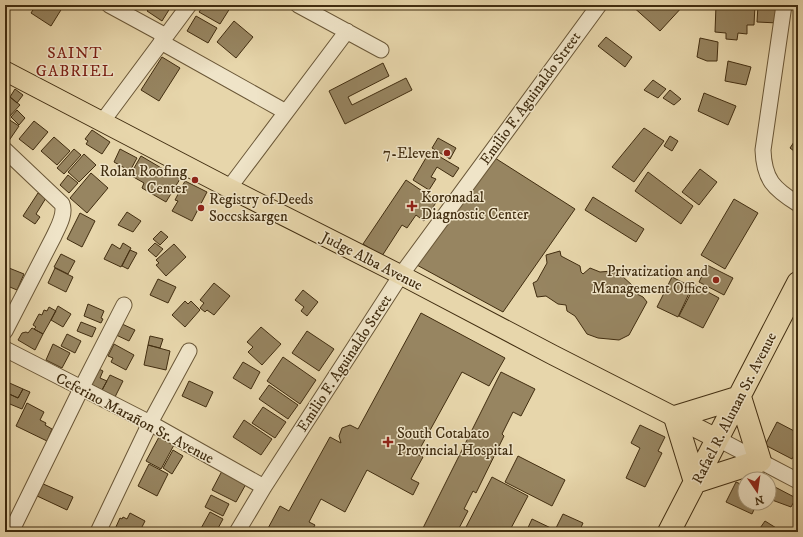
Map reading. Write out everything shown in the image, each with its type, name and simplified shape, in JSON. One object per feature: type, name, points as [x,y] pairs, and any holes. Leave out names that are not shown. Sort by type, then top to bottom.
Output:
[{"type":"highway","name":"Rafael R. Alunan Sr. Avenue","points":[[669,532],[798,283]]},
{"type":"highway","points":[[740,397],[760,461],[695,482],[675,417],[740,397]]},
{"type":"main road","name":"Judge Alba Avenue","points":[[5,71],[229,188],[718,439]]},
{"type":"street","points":[[109,5],[286,112]]},
{"type":"street","points":[[102,122],[189,5]]},
{"type":"street","points":[[298,5],[381,50]]},
{"type":"street","name":"Emilio F. Aguinaldo Street","points":[[237,532],[401,275],[599,5]]},
{"type":"street","points":[[784,5],[763,150],[764,162],[772,184],[780,192],[798,204]]},
{"type":"street","points":[[229,188],[347,31]]},
{"type":"street","points":[[5,150],[62,204],[63,208],[61,220],[54,236],[5,331]]},
{"type":"street","points":[[11,532],[81,388],[124,305]]},
{"type":"street","name":"Ceferino Marañon Sr. Avenue","points":[[5,349],[150,423],[264,488]]},
{"type":"street","points":[[98,532],[150,423],[190,350]]},
{"type":"street","points":[[718,439],[798,481]]},
{"type":"building","points":[[36,5],[64,5],[51,26],[31,13]]},
{"type":"building","points":[[150,5],[172,5],[162,21],[147,11],[151,6]]},
{"type":"building","points":[[204,5],[232,5],[220,24],[199,12]]},
{"type":"building","points":[[631,5],[684,5],[660,31]]},
{"type":"building","points":[[716,5],[755,5],[754,25],[747,25],[747,34],[738,33],[737,40],[726,39],[726,33],[715,32]]},
{"type":"building","points":[[758,5],[778,5],[778,23],[757,22]]},
{"type":"building","points":[[196,16],[217,28],[208,43],[187,31]]},
{"type":"building","points":[[234,21],[253,37],[236,58],[217,42]]},
{"type":"building","points":[[606,37],[632,57],[625,67],[598,46]]},
{"type":"building","points":[[700,38],[718,42],[717,61],[707,61],[697,57]]},
{"type":"building","points":[[162,57],[180,68],[159,101],[141,90]]},
{"type":"building","points":[[728,61],[751,67],[746,85],[725,81]]},
{"type":"building","points":[[383,63],[389,76],[348,97],[352,105],[406,78],[412,90],[345,124],[329,91]]},
{"type":"building","points":[[653,80],[666,89],[658,98],[644,90]]},
{"type":"building","points":[[15,89],[23,95],[17,103],[10,97]]},
{"type":"building","points":[[670,90],[681,99],[674,105],[663,98]]},
{"type":"building","points":[[704,93],[736,106],[728,125],[698,111]]},
{"type":"building","points":[[10,97],[20,105],[9,117],[5,114],[5,102]]},
{"type":"building","points":[[17,110],[25,118],[19,125],[11,117]]},
{"type":"building","points":[[5,117],[19,126],[8,142],[5,139]]},
{"type":"building","points":[[34,121],[48,132],[33,150],[19,139]]},
{"type":"building","points":[[644,128],[664,141],[634,182],[612,167]]},
{"type":"building","points":[[92,130],[110,142],[102,154],[86,144],[88,141],[85,139]]},
{"type":"building","points":[[670,136],[678,141],[672,151],[664,146]]},
{"type":"building","points":[[798,136],[798,154],[790,148]]},
{"type":"building","points":[[54,137],[70,151],[57,165],[41,151]]},
{"type":"building","name":"7-Eleven","points":[[438,138],[456,148],[450,159],[432,148]]},
{"type":"building","points":[[74,149],[81,155],[64,174],[57,168]]},
{"type":"building","points":[[120,149],[137,158],[130,171],[114,162]]},
{"type":"building","points":[[430,151],[459,168],[453,177],[437,167],[431,177],[436,179],[429,190],[413,180]]},
{"type":"building","points":[[84,154],[96,165],[79,182],[68,172]]},
{"type":"building","points":[[141,156],[180,179],[166,202],[142,188],[144,183],[130,175]]},
{"type":"building","points":[[495,158],[575,209],[503,312],[415,264]]},
{"type":"building","points":[[700,169],[717,182],[699,205],[682,192]]},
{"type":"building","points":[[648,172],[693,206],[681,224],[635,191]]},
{"type":"building","points":[[91,173],[108,188],[87,213],[70,198]]},
{"type":"building","points":[[68,175],[78,183],[69,193],[60,185]]},
{"type":"building","points":[[406,180],[437,201],[424,221],[416,215],[407,228],[402,225],[382,256],[363,244]]},
{"type":"building","points":[[185,181],[207,192],[192,221],[172,211],[178,201],[175,200]]},
{"type":"building","points":[[38,193],[46,198],[36,214],[40,217],[35,224],[23,216]]},
{"type":"building","points":[[593,197],[644,229],[636,242],[585,210]]},
{"type":"building","points":[[734,199],[758,213],[725,269],[701,255]]},
{"type":"building","points":[[127,212],[141,221],[133,232],[118,225]]},
{"type":"building","points":[[80,213],[95,221],[82,247],[67,239]]},
{"type":"building","points":[[161,231],[168,237],[160,245],[153,239]]},
{"type":"building","points":[[123,243],[131,248],[121,267],[104,259],[112,244],[120,249]]},
{"type":"building","points":[[155,243],[163,249],[156,257],[148,250]]},
{"type":"building","points":[[174,244],[186,257],[166,276],[156,265],[159,263],[156,260]]},
{"type":"building","points":[[130,250],[137,253],[128,269],[122,266]]},
{"type":"building","points":[[560,251],[561,256],[580,266],[583,274],[590,268],[600,272],[612,271],[621,275],[633,286],[637,294],[643,297],[647,302],[629,335],[619,340],[598,338],[587,334],[575,316],[567,311],[566,305],[558,304],[546,296],[537,297],[533,283],[537,281],[547,263],[546,255]]},
{"type":"building","points":[[61,254],[75,261],[68,274],[54,267]]},
{"type":"building","name":"Privatization and Management Office","points":[[707,265],[733,278],[724,295],[699,282]]},
{"type":"building","points":[[9,268],[24,274],[17,290],[5,285],[7,281],[5,280],[5,276]]},
{"type":"building","points":[[55,268],[73,277],[66,292],[48,283]]},
{"type":"building","points":[[672,277],[692,287],[678,317],[657,307]]},
{"type":"building","points":[[158,279],[176,287],[168,303],[150,295]]},
{"type":"building","points":[[214,283],[230,296],[214,315],[207,310],[205,312],[200,308],[204,303],[200,300]]},
{"type":"building","points":[[695,285],[719,298],[703,328],[679,316]]},
{"type":"building","points":[[303,290],[318,302],[307,316],[301,311],[304,307],[295,300]]},
{"type":"building","points":[[185,301],[188,304],[191,301],[200,310],[185,327],[172,315]]},
{"type":"building","points":[[88,304],[104,311],[101,318],[103,319],[101,323],[84,316]]},
{"type":"building","points":[[58,306],[71,314],[63,327],[51,320]]},
{"type":"building","points":[[49,307],[56,311],[43,334],[34,329],[36,327],[33,325],[39,314],[42,315],[44,310],[47,311]]},
{"type":"building","points":[[421,313],[505,358],[489,386],[462,372],[417,454],[423,457],[411,479],[419,483],[413,495],[367,470],[345,512],[321,499],[309,522],[315,525],[311,532],[266,532],[280,506],[289,511],[330,437],[341,443],[339,436],[342,428],[350,425],[358,429]]},
{"type":"building","points":[[81,322],[96,328],[92,337],[77,331]]},
{"type":"building","points":[[120,323],[135,330],[129,341],[114,334]]},
{"type":"building","points":[[261,327],[281,344],[262,365],[248,352],[253,347],[247,342]]},
{"type":"building","points":[[32,328],[43,334],[35,350],[18,340],[22,333],[28,333]]},
{"type":"building","points":[[307,331],[334,349],[319,371],[292,353]]},
{"type":"building","points":[[67,334],[81,341],[75,353],[61,346]]},
{"type":"building","points":[[150,336],[163,339],[160,348],[148,345]]},
{"type":"building","points":[[53,344],[70,353],[62,368],[46,360]]},
{"type":"building","points":[[114,344],[134,355],[126,370],[111,362],[113,358],[108,356]]},
{"type":"building","points":[[148,345],[170,351],[166,370],[144,365]]},
{"type":"building","points":[[283,357],[316,380],[300,404],[267,381]]},
{"type":"building","points":[[243,362],[260,372],[251,389],[233,378]]},
{"type":"building","points":[[97,368],[103,371],[100,378],[107,381],[102,390],[89,383]]},
{"type":"building","points":[[501,372],[535,389],[521,416],[513,412],[502,434],[504,436],[476,493],[473,491],[464,509],[468,511],[457,532],[421,532]]},
{"type":"building","points":[[110,375],[123,381],[114,399],[101,392]]},
{"type":"building","points":[[5,381],[23,389],[18,398],[5,392]]},
{"type":"building","points":[[189,381],[213,392],[206,407],[182,396]]},
{"type":"building","points":[[269,385],[298,405],[288,419],[259,399]]},
{"type":"building","points":[[23,389],[30,392],[22,409],[5,402],[9,394],[18,398]]},
{"type":"building","points":[[27,403],[44,412],[40,420],[52,429],[47,441],[16,426]]},
{"type":"building","points":[[263,407],[286,422],[275,438],[252,423]]},
{"type":"building","points":[[244,420],[272,439],[261,455],[233,437]]},
{"type":"building","points":[[777,422],[798,433],[798,448],[792,459],[765,445]]},
{"type":"building","points":[[640,425],[665,437],[658,451],[662,453],[645,487],[626,478],[640,448],[631,443]]},
{"type":"building","points":[[159,437],[174,445],[161,469],[146,461]]},
{"type":"building","points":[[173,450],[183,456],[172,474],[163,468]]},
{"type":"building","points":[[518,456],[565,480],[552,506],[505,482]]},
{"type":"building","points":[[149,464],[168,474],[157,496],[138,486]]},
{"type":"building","points":[[222,471],[246,484],[236,502],[212,490]]},
{"type":"building","points":[[492,477],[528,496],[509,532],[464,531]]},
{"type":"building","points":[[736,482],[737,482],[737,507],[726,502]]},
{"type":"building","points":[[41,483],[73,497],[67,510],[35,495]]},
{"type":"building","points":[[777,488],[796,498],[791,507],[777,502]]},
{"type":"building","points":[[211,495],[229,504],[223,516],[205,507]]},
{"type":"building","points":[[746,511],[753,511],[752,514]]},
{"type":"building","points":[[210,512],[223,519],[216,532],[199,532]]},
{"type":"building","points":[[130,513],[145,521],[141,529],[146,532],[121,532],[115,529],[120,518],[122,519],[123,517],[127,519]]},
{"type":"building","points":[[563,514],[583,523],[579,532],[526,532],[532,519],[555,530]]},
{"type":"building","points":[[765,521],[781,531],[759,532],[758,531]]},
{"type":"place","name":"7-Eleven","points":[[447,153]]},
{"type":"place","name":"Rolan Roofing Center","points":[[195,180]]},
{"type":"place","name":"Koronadal Diagnostic Center","points":[[412,206]]},
{"type":"place","name":"Registry of Deeds Soccsksargen","points":[[201,208]]},
{"type":"place","name":"Privatization and Management Office","points":[[716,280]]},
{"type":"place","name":"South Cotabato Provincial Hospital","points":[[388,442]]},
{"type":"district","name":"SAINT GABRIEL","points":[[75,61]]}]
